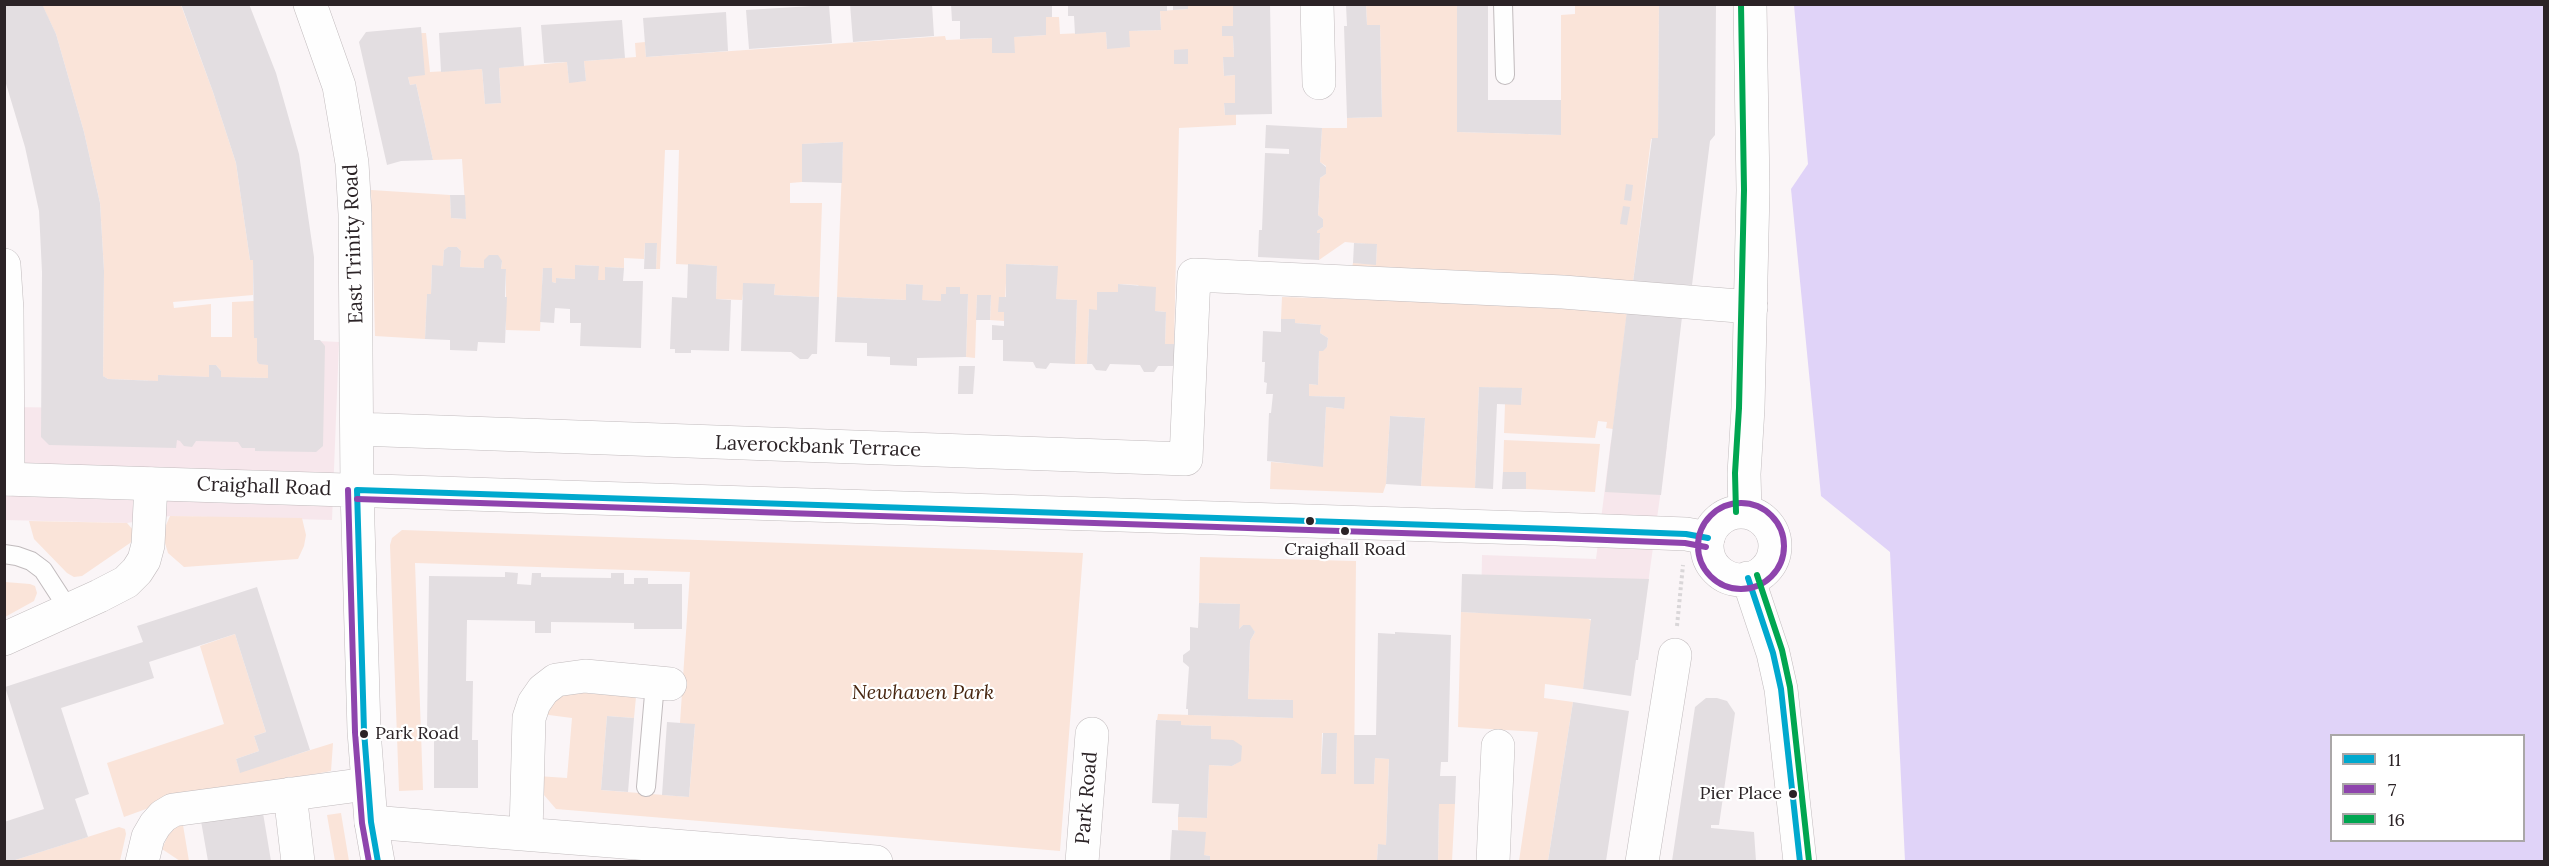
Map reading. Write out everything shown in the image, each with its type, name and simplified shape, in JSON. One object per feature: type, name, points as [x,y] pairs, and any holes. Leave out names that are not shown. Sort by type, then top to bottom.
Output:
[{"type":"street","name":"East Trinity Road","points":[[310,4],[339,86],[352,163],[355,214],[357,490],[367,784],[378,861]]},
{"type":"street","points":[[1317,4],[1319,83]]},
{"type":"street","points":[[1745,512],[1744,474],[1753,190],[1750,4]]},
{"type":"street","points":[[4,265],[7,310],[6,479]]},
{"type":"street","name":"Laverockbank Terrace","points":[[357,429],[1186,459],[1194,275],[1563,292],[1751,307]]},
{"type":"street","name":"Craighall Road","points":[[6,479],[1697,536]]},
{"type":"street","points":[[4,639],[126,582],[137,571],[144,560],[148,545],[151,484]]},
{"type":"street","points":[[1745,512],[1756,515],[1766,523],[1772,532],[1775,544],[1768,566],[1759,574],[1735,579],[1717,569],[1697,536],[1713,527],[1722,518],[1733,513],[1745,512]]},
{"type":"street","points":[[1748,578],[1773,653],[1781,689],[1800,861]]},
{"type":"street","points":[[1642,861],[1675,655]]},
{"type":"street","points":[[526,833],[534,746],[529,718],[534,703],[543,690],[556,680],[585,676],[662,683]]},
{"type":"street","name":"Park Road","points":[[1082,861],[1092,734]]},
{"type":"street","points":[[1493,861],[1498,746]]},
{"type":"street","points":[[142,861],[148,837],[155,825],[173,810],[367,784]]},
{"type":"street","points":[[290,794],[298,861]]},
{"type":"street","points":[[371,822],[859,861]]},
{"type":"lane","points":[[1503,4],[1505,75]]},
{"type":"lane","points":[[4,554],[31,561],[43,570],[69,610]]},
{"type":"lane","points":[[646,787],[662,683]]},
{"type":"path","points":[[1675,655],[1697,536]]},
{"type":"shaded area","points":[[1794,5],[2544,5],[2544,861],[1905,861],[1890,552],[1821,496],[1791,189],[1808,164]]},
{"type":"shaded area","points":[[257,338],[339,342],[332,520],[170,516],[127,523],[5,520],[5,407],[98,408],[158,375],[267,378],[257,361]]},
{"type":"shaded area","points":[[1611,440],[1667,446],[1643,620],[1481,613],[1482,555],[1596,559]]},
{"type":"green space","points":[[42,5],[181,5],[236,163],[250,260],[253,260],[253,295],[173,302],[174,308],[211,304],[211,337],[232,337],[232,302],[254,301],[257,361],[268,365],[268,378],[221,377],[221,371],[216,365],[209,365],[209,377],[159,375],[158,381],[108,379],[103,376],[104,271],[100,203],[84,132],[56,34]]},
{"type":"green space","points":[[1188,5],[1233,5],[1233,26],[1222,26],[1233,36],[1234,57],[1223,57],[1224,76],[1235,75],[1235,103],[1224,104],[1225,115],[1236,114],[1236,125],[1179,128],[1174,344],[1165,344],[1166,312],[1155,311],[1138,285],[1118,284],[1118,292],[1097,292],[1097,310],[1089,310],[1087,364],[1075,364],[1077,300],[1056,299],[1057,266],[1007,264],[1004,321],[990,320],[991,295],[977,295],[975,358],[966,357],[968,295],[960,294],[960,287],[946,287],[946,294],[941,294],[941,301],[922,300],[922,285],[906,284],[906,300],[837,297],[843,142],[803,144],[802,182],[790,183],[790,203],[822,203],[819,297],[774,295],[775,285],[743,294],[742,300],[716,299],[717,266],[676,264],[679,150],[665,150],[660,269],[656,269],[657,243],[645,243],[644,259],[624,258],[624,268],[606,267],[605,280],[598,280],[598,266],[576,265],[575,279],[557,278],[556,283],[552,282],[552,269],[543,268],[540,331],[506,330],[506,269],[501,269],[502,261],[484,260],[484,268],[460,267],[461,251],[457,247],[448,247],[444,250],[443,266],[432,266],[431,294],[427,295],[425,339],[375,336],[371,190],[450,195],[451,218],[466,219],[462,159],[433,160],[416,84],[410,85],[408,77],[421,33],[426,33],[430,72],[482,69],[485,104],[501,103],[499,68],[567,62],[569,82],[586,81],[584,61],[636,57],[635,43],[645,42],[646,57],[945,36],[946,40],[992,38],[993,53],[1014,53],[1014,37],[1046,35],[1046,17],[1059,17],[1060,34],[1106,32],[1107,48],[1129,47],[1129,31],[1161,30],[1160,11],[1188,9]]},
{"type":"green space","points":[[1366,5],[1457,5],[1458,132],[1561,135],[1561,15],[1575,14],[1575,6],[1659,5],[1658,138],[1651,139],[1633,282],[1352,267],[1353,263],[1376,264],[1377,245],[1345,242],[1319,260],[1320,234],[1317,231],[1323,227],[1323,219],[1318,215],[1320,178],[1326,174],[1326,166],[1320,162],[1322,128],[1347,128],[1347,118],[1382,117],[1380,26],[1367,25]]},
{"type":"green space","points":[[1282,297],[1480,303],[1627,312],[1613,429],[1606,428],[1607,422],[1598,421],[1595,438],[1504,433],[1505,404],[1521,404],[1522,389],[1479,387],[1475,488],[1421,486],[1425,418],[1390,416],[1386,484],[1383,493],[1270,489],[1271,462],[1323,466],[1326,407],[1344,409],[1344,397],[1309,396],[1309,384],[1318,385],[1319,351],[1327,347],[1328,338],[1320,333],[1321,325],[1295,323],[1295,320],[1281,319]]},
{"type":"green space","points":[[1504,440],[1600,444],[1595,492],[1526,489],[1526,472],[1503,472]]},
{"type":"green space","points":[[170,516],[302,518],[306,535],[298,559],[184,567],[168,553],[164,540],[163,532]]},
{"type":"green space","points":[[29,521],[127,523],[134,531],[133,541],[82,576],[74,577],[67,573],[34,539]]},
{"type":"green space","name":"Newhaven Park","points":[[402,530],[1083,553],[1060,851],[556,809],[544,795],[537,776],[567,778],[572,718],[541,714],[558,696],[573,692],[636,697],[634,718],[607,716],[601,790],[689,797],[695,725],[680,723],[690,572],[415,563],[423,790],[399,791],[390,545],[392,538]]},
{"type":"green space","points":[[1200,557],[1356,561],[1354,784],[1374,784],[1375,758],[1389,759],[1386,845],[1378,845],[1377,861],[1210,861],[1210,856],[1204,855],[1178,830],[1178,817],[1207,818],[1209,765],[1232,766],[1240,761],[1211,739],[1211,726],[1181,725],[1181,721],[1157,720],[1158,714],[1293,718],[1293,700],[1248,699],[1250,641],[1255,632],[1249,625],[1243,625],[1239,629],[1239,604],[1199,603]],"holes":[[[1322,733],[1337,733],[1336,774],[1321,774]]]},
{"type":"green space","points":[[5,582],[30,584],[35,586],[37,593],[34,601],[5,617]]},
{"type":"green space","points":[[1461,612],[1585,617],[1592,621],[1583,689],[1545,684],[1544,698],[1573,702],[1548,861],[1519,861],[1538,732],[1458,727]]},
{"type":"green space","points":[[235,634],[266,732],[254,736],[259,751],[236,759],[240,772],[333,743],[331,771],[168,801],[124,817],[107,763],[224,724],[200,646]]},
{"type":"green space","points":[[1439,804],[1455,804],[1452,861],[1438,861]]},
{"type":"green space","points":[[341,813],[349,861],[335,861],[327,815]]},
{"type":"green space","points":[[182,819],[189,861],[180,861],[162,849],[170,831]]},
{"type":"green space","points":[[119,827],[125,829],[126,834],[120,861],[12,861]]},
{"type":"building","points":[[4,4],[42,4],[56,34],[84,132],[100,203],[104,271],[103,376],[108,379],[158,381],[158,375],[209,377],[209,365],[216,365],[221,371],[221,377],[268,378],[268,365],[259,364],[257,361],[257,338],[254,338],[253,260],[250,260],[236,163],[181,4],[249,4],[276,73],[299,154],[314,257],[314,340],[320,340],[325,346],[323,446],[316,452],[255,451],[255,448],[242,448],[238,442],[196,441],[192,447],[184,446],[177,440],[176,448],[49,445],[41,437],[42,272],[39,211],[25,147],[4,77]]},
{"type":"building","points":[[850,4],[932,4],[934,36],[853,42]]},
{"type":"building","points":[[951,4],[1052,4],[1052,17],[1046,17],[1046,35],[1014,37],[1015,53],[992,53],[992,38],[960,39],[960,21],[952,21]]},
{"type":"building","points":[[1068,4],[1167,4],[1167,11],[1160,11],[1161,30],[1129,31],[1130,47],[1107,49],[1106,32],[1075,34],[1074,16],[1068,16]]},
{"type":"building","points":[[1173,4],[1188,4],[1188,9],[1173,10]]},
{"type":"building","points":[[1233,4],[1270,4],[1272,114],[1225,115],[1224,103],[1235,103],[1235,75],[1224,76],[1223,57],[1234,57],[1233,36],[1222,36],[1222,26],[1233,26]]},
{"type":"building","points":[[1457,4],[1488,4],[1488,100],[1561,100],[1561,135],[1457,132]]},
{"type":"building","points":[[1659,4],[1716,4],[1715,135],[1710,141],[1692,285],[1633,282],[1652,138],[1658,138]]},
{"type":"building","points":[[829,5],[832,43],[749,49],[746,10]]},
{"type":"building","points":[[1346,5],[1366,5],[1367,25],[1380,25],[1382,117],[1347,118],[1344,26],[1347,26]]},
{"type":"building","points":[[726,12],[728,51],[646,57],[643,18]]},
{"type":"building","points":[[622,20],[625,58],[584,61],[586,81],[569,83],[567,62],[544,63],[541,25]]},
{"type":"building","points":[[421,27],[425,75],[408,77],[410,85],[416,84],[433,160],[401,161],[387,165],[359,42],[366,32]]},
{"type":"building","points":[[521,27],[524,66],[499,68],[501,103],[485,104],[482,69],[441,72],[439,33]]},
{"type":"building","points":[[1188,49],[1188,64],[1174,64],[1174,50]]},
{"type":"building","points":[[1266,125],[1322,128],[1320,162],[1326,167],[1326,174],[1320,178],[1318,215],[1323,219],[1323,227],[1317,231],[1320,233],[1319,260],[1258,257],[1259,230],[1262,230],[1265,153],[1289,154],[1289,149],[1265,148]]},
{"type":"building","points":[[843,142],[842,183],[802,182],[802,144]]},
{"type":"building","points":[[1626,184],[1633,185],[1631,201],[1624,200]]},
{"type":"building","points":[[450,195],[465,195],[466,219],[451,218]]},
{"type":"building","points":[[1623,206],[1630,207],[1627,225],[1620,224]]},
{"type":"building","points":[[645,243],[657,243],[656,269],[644,269]]},
{"type":"building","points":[[1354,243],[1377,244],[1376,265],[1353,263]]},
{"type":"building","points":[[448,247],[457,247],[461,251],[460,267],[484,268],[484,260],[489,255],[498,255],[502,261],[501,269],[506,269],[505,343],[478,342],[477,351],[450,350],[450,340],[425,339],[427,294],[431,294],[432,265],[443,266],[444,250]]},
{"type":"building","points":[[688,264],[717,266],[716,299],[731,300],[729,351],[691,350],[691,353],[675,353],[675,349],[670,349],[672,297],[687,298]]},
{"type":"building","points":[[1006,264],[1058,266],[1056,299],[1077,300],[1075,364],[1050,363],[1046,369],[1036,368],[1033,362],[1003,361],[1003,340],[992,340],[992,325],[1004,326],[1004,312],[998,312],[999,297],[1006,297]]},
{"type":"building","points":[[575,265],[599,266],[598,280],[605,280],[605,267],[624,268],[623,281],[643,281],[641,348],[580,346],[581,323],[570,323],[570,309],[555,308],[554,323],[540,322],[543,268],[552,268],[552,282],[556,283],[556,278],[575,279]]},
{"type":"building","points":[[743,283],[775,284],[774,295],[819,297],[817,354],[812,354],[808,359],[800,359],[791,352],[741,351]]},
{"type":"building","points":[[906,284],[923,285],[922,300],[941,301],[941,294],[946,294],[946,287],[960,287],[960,294],[968,294],[966,357],[917,358],[917,366],[890,365],[890,357],[867,356],[867,343],[835,342],[837,297],[906,300]]},
{"type":"building","points":[[1118,284],[1156,287],[1155,311],[1166,312],[1165,344],[1174,344],[1174,366],[1158,366],[1154,372],[1144,372],[1140,365],[1110,364],[1106,371],[1096,370],[1092,364],[1087,364],[1089,309],[1097,310],[1097,292],[1118,292]]},
{"type":"building","points":[[977,295],[991,295],[990,320],[976,320]]},
{"type":"building","points":[[1627,310],[1682,317],[1661,495],[1605,492]]},
{"type":"building","points":[[1281,319],[1295,319],[1295,323],[1321,325],[1320,333],[1328,338],[1327,347],[1319,351],[1318,385],[1309,384],[1309,396],[1345,397],[1344,409],[1326,407],[1323,467],[1267,461],[1269,413],[1271,413],[1273,394],[1266,394],[1267,383],[1264,382],[1263,331],[1281,332]]},
{"type":"building","points":[[959,366],[975,366],[973,394],[958,394]]},
{"type":"building","points":[[1479,387],[1522,388],[1521,405],[1497,404],[1493,489],[1475,488]]},
{"type":"building","points":[[1390,416],[1425,418],[1421,486],[1386,484]]},
{"type":"building","points":[[1503,472],[1526,472],[1526,489],[1502,489]]},
{"type":"building","points":[[505,572],[518,573],[517,584],[531,585],[532,573],[541,573],[541,577],[611,578],[611,573],[624,573],[624,584],[634,584],[634,578],[648,578],[648,584],[682,584],[682,629],[634,629],[634,623],[551,622],[551,633],[535,633],[535,621],[467,620],[466,681],[473,681],[472,740],[478,740],[478,788],[434,788],[434,728],[427,728],[429,576],[505,577]]},
{"type":"building","points":[[1462,574],[1649,579],[1631,696],[1583,689],[1591,619],[1461,612]]},
{"type":"building","points":[[257,587],[310,750],[240,773],[236,759],[259,751],[254,736],[266,732],[235,634],[149,662],[154,678],[61,708],[89,794],[75,799],[88,837],[12,861],[4,861],[4,822],[44,809],[5,687],[143,642],[137,626]]},
{"type":"building","points":[[1199,603],[1240,604],[1239,629],[1243,625],[1250,625],[1255,632],[1250,641],[1248,699],[1293,700],[1293,718],[1188,715],[1188,709],[1186,709],[1189,667],[1183,662],[1183,655],[1190,650],[1190,627],[1198,628]]},
{"type":"building","points":[[1395,632],[1451,635],[1448,762],[1441,762],[1440,776],[1456,776],[1455,804],[1439,804],[1438,861],[1377,861],[1378,844],[1386,845],[1389,759],[1375,758],[1374,784],[1354,784],[1354,735],[1376,735],[1378,633],[1395,634]]},
{"type":"building","points":[[1706,698],[1727,701],[1735,713],[1719,825],[1711,825],[1711,828],[1754,832],[1756,861],[1672,861],[1695,707]]},
{"type":"building","points":[[1573,702],[1629,711],[1606,861],[1548,861]]},
{"type":"building","points":[[607,716],[634,718],[628,792],[601,790]]},
{"type":"building","points":[[1156,720],[1181,721],[1181,725],[1211,726],[1211,739],[1233,740],[1242,746],[1241,761],[1232,766],[1209,765],[1207,818],[1178,817],[1179,804],[1152,803]]},
{"type":"building","points":[[667,722],[695,724],[689,797],[662,795]]},
{"type":"building","points":[[1323,733],[1337,733],[1336,774],[1321,774]]},
{"type":"building","points":[[262,807],[271,861],[208,861],[201,821]]},
{"type":"building","points":[[1172,830],[1206,832],[1204,855],[1210,856],[1210,861],[1170,861]]},
{"type":"transit line","name":"16","points":[[1736,512],[1735,473],[1739,408],[1744,190],[1741,4]]},
{"type":"transit line","name":"7","points":[[348,490],[355,732],[362,823],[369,862]]},
{"type":"transit line","name":"11","points":[[357,490],[1555,529],[1686,534],[1708,538]]},
{"type":"transit line","name":"11","points":[[357,490],[364,731],[371,822],[378,862]]},
{"type":"transit line","name":"7","points":[[357,499],[1555,538],[1685,543],[1706,547]]},
{"type":"transit line","name":"7","points":[[1741,503],[1757,507],[1771,516],[1780,530],[1784,546],[1780,562],[1771,576],[1757,585],[1741,589],[1725,585],[1711,576],[1702,562],[1698,546],[1702,530],[1711,516],[1725,507],[1741,503]]},
{"type":"transit line","name":"16","points":[[1757,575],[1782,650],[1790,687],[1809,861]]},
{"type":"transit line","name":"11","points":[[1748,578],[1773,653],[1781,689],[1800,862]]},
{"type":"place","name":"Craighall Road","points":[[1345,531]]},
{"type":"place","name":"Park Road","points":[[364,734]]},
{"type":"place","name":"Pier Place","points":[[1793,794]]}]
